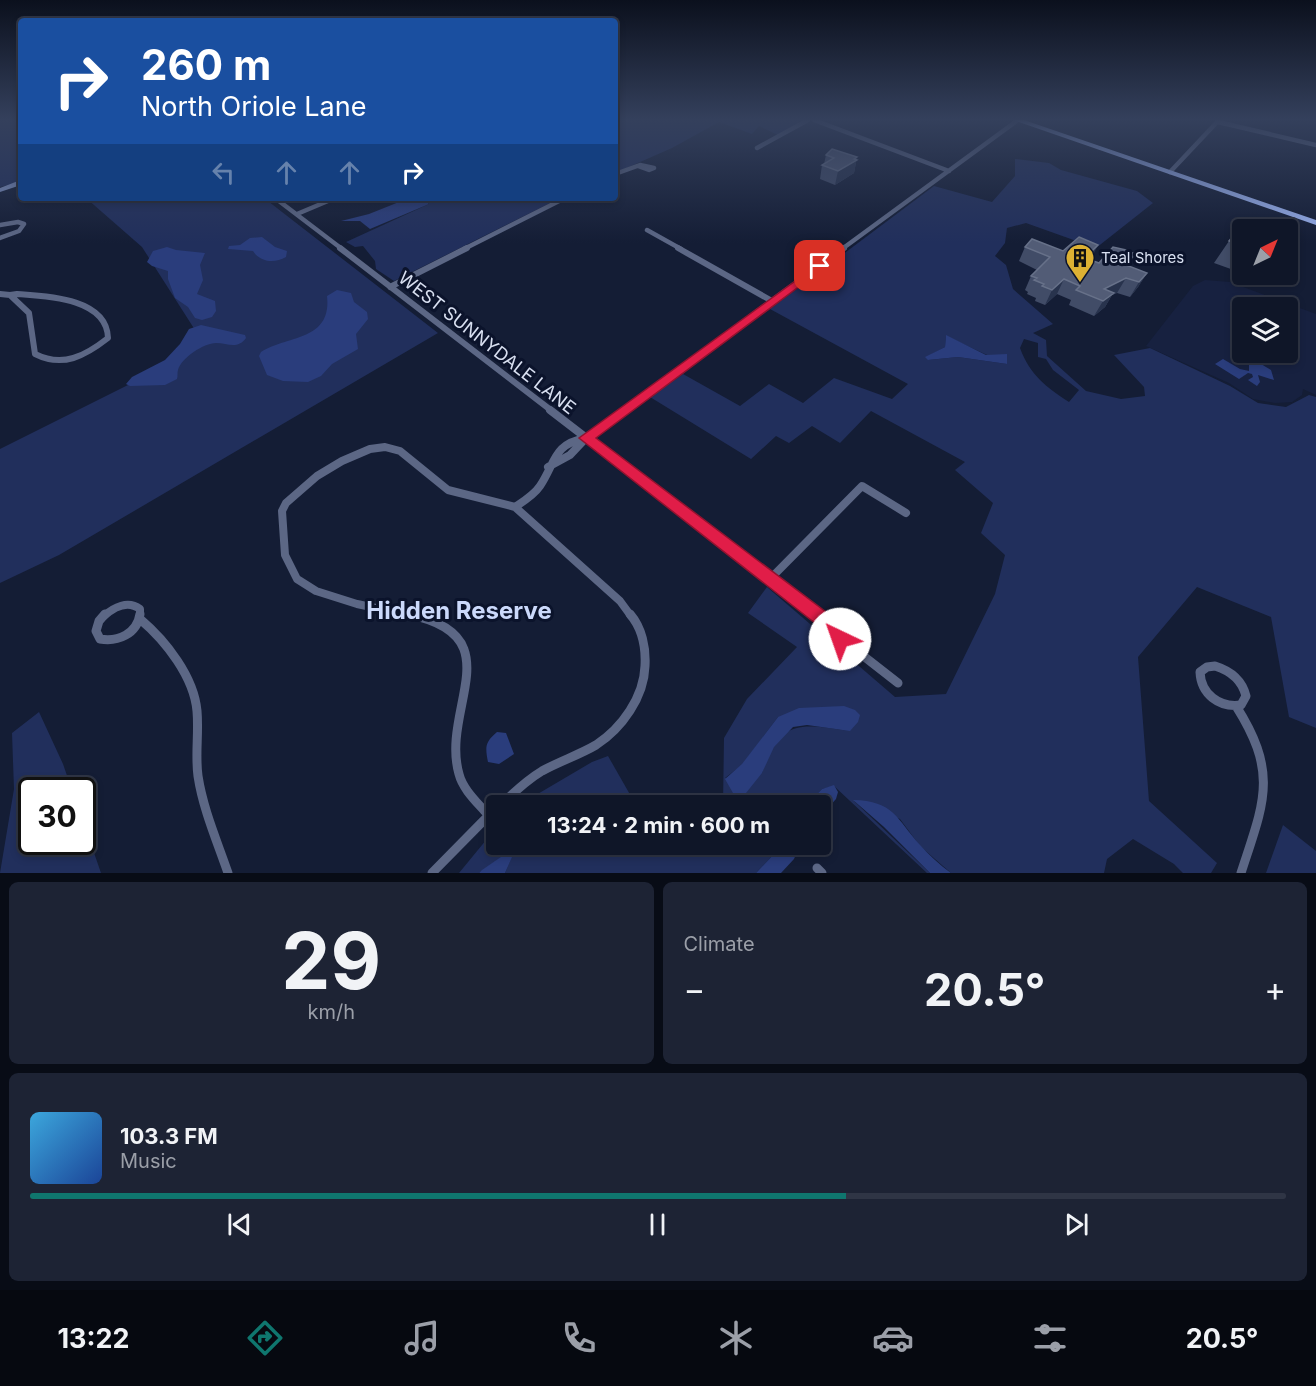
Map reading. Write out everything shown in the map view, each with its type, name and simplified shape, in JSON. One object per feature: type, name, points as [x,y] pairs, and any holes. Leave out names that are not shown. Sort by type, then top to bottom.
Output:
[{"type":"main road","points":[[1144,161],[1316,215]]},
{"type":"main road","points":[[1147,161],[1316,222]]},
{"type":"street","points":[[922,161],[949,171]]},
{"type":"street","points":[[515,507],[540,486],[548,467],[560,462],[582,446],[586,438],[963,161]]},
{"type":"street","points":[[1173,170],[1182,161]]},
{"type":"street","points":[[618,173],[638,166]]},
{"type":"street","points":[[0,190],[18,184]]},
{"type":"street","name":"WEST SUNNYDALE LANE","points":[[279,201],[824,620],[825,626],[869,663],[898,682]]},
{"type":"street","points":[[297,214],[328,201]]},
{"type":"street","points":[[390,286],[559,201]]},
{"type":"street","points":[[0,225],[18,222],[24,224],[19,231],[0,238]]},
{"type":"street","points":[[647,230],[772,301]]},
{"type":"street","points":[[0,294],[35,295],[70,301],[92,310],[107,324],[108,338],[96,348],[78,357],[59,363],[46,361],[35,354],[29,313],[10,295]]},
{"type":"street","points":[[486,803],[463,785],[458,772],[457,748],[466,668],[463,646],[456,634],[432,620],[332,597],[306,586],[296,578],[286,560],[282,511],[291,495],[362,451],[386,447],[397,449],[447,490],[503,501],[515,507],[625,607],[641,630],[647,663],[644,679],[634,704],[603,740],[546,769],[512,795]]},
{"type":"street","points":[[770,579],[862,486],[906,513]]},
{"type":"street","points":[[118,606],[136,606],[140,609],[140,619],[133,631],[119,639],[106,641],[97,636],[99,620],[118,606]]},
{"type":"street","points":[[140,619],[152,627],[192,689],[198,723],[198,772],[201,792],[228,873]]},
{"type":"street","points":[[1215,666],[1222,668],[1242,683],[1246,696],[1241,705],[1236,706],[1220,703],[1206,692],[1199,678],[1203,668],[1215,666]]},
{"type":"street","points":[[1236,706],[1260,752],[1264,779],[1261,807],[1240,873]]},
{"type":"street","points":[[432,873],[486,819]]},
{"type":"shaded area","points":[[0,161],[18,161],[18,183],[0,187]]},
{"type":"shaded area","points":[[618,161],[643,161],[618,172]]},
{"type":"shaded area","points":[[1015,161],[1030,161],[1049,163],[1061,170],[1137,191],[1153,203],[1096,248],[1026,223],[1007,228],[1005,243],[995,256],[1006,265],[1013,289],[1053,324],[1033,333],[1046,340],[1047,356],[1086,391],[1121,399],[1145,396],[1144,387],[1114,355],[1150,348],[1230,386],[1258,403],[1286,407],[1309,395],[1316,397],[1316,728],[1289,717],[1271,617],[1197,587],[1138,657],[1149,801],[1217,863],[1211,873],[1183,873],[1174,864],[1133,839],[1107,859],[1104,873],[951,873],[920,846],[900,819],[854,801],[930,873],[927,873],[834,786],[822,789],[816,795],[723,795],[724,738],[747,699],[797,647],[748,613],[767,587],[895,697],[946,694],[995,594],[1005,555],[981,533],[993,503],[955,470],[965,462],[871,411],[840,443],[812,426],[789,443],[776,436],[751,459],[650,397],[683,374],[740,406],[769,384],[803,403],[834,378],[892,399],[908,384],[770,309],[934,186],[992,202],[1015,176]],"holes":[[[946,336],[987,355],[1007,355],[1007,364],[958,357],[928,360],[932,354],[945,347]],[[1024,339],[1038,343],[1038,357],[1046,359],[1053,370],[1079,390],[1069,402],[1040,380],[1024,357],[1020,348]],[[778,717],[849,731],[818,727],[794,729],[776,742],[762,773],[725,778],[742,765]]]},
{"type":"shaded area","points":[[89,201],[268,201],[438,333],[59,555],[0,583],[0,449],[160,369],[195,330],[142,247]]},
{"type":"shaded area","points":[[402,201],[426,201],[429,204],[370,229],[360,221],[341,221],[369,214]]},
{"type":"shaded area","points":[[428,201],[554,201],[394,281],[376,269],[375,261],[363,246],[355,247],[346,242],[429,204]]},
{"type":"shaded area","points":[[262,237],[275,247],[287,251],[286,257],[277,261],[268,261],[259,258],[253,251],[228,249],[229,246],[240,245],[250,238]]},
{"type":"shaded area","points":[[167,247],[205,253],[200,265],[203,280],[197,294],[215,301],[216,311],[212,317],[202,320],[195,318],[188,307],[175,298],[168,279],[168,271],[147,262],[153,251]]},
{"type":"shaded area","points":[[1205,280],[1230,282],[1232,285],[1238,285],[1270,297],[1232,297],[1232,363],[1298,363],[1298,307],[1316,314],[1316,395],[1303,389],[1302,395],[1292,402],[1275,403],[1253,399],[1229,383],[1146,346],[1193,286]]},
{"type":"shaded area","points":[[337,290],[351,293],[354,302],[367,312],[368,319],[356,334],[358,349],[332,364],[321,376],[308,382],[283,381],[267,375],[259,356],[261,352],[315,329],[323,321],[327,311],[327,296]]},
{"type":"shaded area","points":[[201,325],[245,335],[246,338],[236,345],[216,343],[199,348],[180,365],[177,379],[165,385],[130,386],[126,384],[132,377],[165,360],[180,344],[189,329]]},
{"type":"shaded area","points":[[946,335],[986,355],[1007,354],[1007,364],[958,357],[928,360],[925,357],[945,347]]},
{"type":"shaded area","points":[[1223,359],[1240,369],[1249,371],[1246,363],[1261,364],[1271,370],[1274,380],[1258,375],[1260,382],[1257,386],[1248,380],[1253,377],[1252,374],[1248,373],[1239,379],[1215,364]]},
{"type":"shaded area","points":[[844,706],[855,710],[860,715],[858,722],[850,731],[807,725],[793,727],[774,747],[762,773],[746,793],[733,793],[725,779],[742,764],[778,717],[799,708]]},
{"type":"shaded area","points":[[39,712],[68,777],[18,777],[18,855],[95,855],[101,873],[0,873],[14,789],[12,733]]},
{"type":"shaded area","points":[[497,732],[506,733],[514,754],[499,764],[488,762],[486,752],[488,742]]},
{"type":"shaded area","points":[[608,756],[630,795],[536,795],[592,762]]},
{"type":"shaded area","points":[[834,785],[838,792],[831,805],[831,795],[816,795],[822,789]]},
{"type":"shaded area","points":[[853,800],[877,804],[893,813],[923,849],[951,873],[930,873]]},
{"type":"shaded area","points":[[1283,825],[1316,851],[1316,873],[1266,873]]},
{"type":"shaded area","points":[[486,840],[486,855],[505,855],[479,873],[459,873]]},
{"type":"shaded area","points":[[504,855],[513,855],[505,873],[479,873]]},
{"type":"shaded area","points":[[513,855],[773,855],[756,873],[505,873]]},
{"type":"shaded area","points":[[773,855],[796,855],[781,873],[756,873]]},
{"type":"building","points":[[829,161],[856,161],[838,171],[822,165]]},
{"type":"building","points":[[1079,237],[1098,245],[1085,258],[1099,263],[1113,247],[1126,250],[1135,254],[1126,265],[1147,273],[1139,282],[1126,278],[1104,289],[1114,293],[1103,301],[1076,290],[1080,286],[1064,279],[1052,290],[1034,280],[1037,278],[1031,276],[1050,257],[1025,247],[1032,239],[1063,251]]},
{"type":"place","name":"Teal Shores","points":[[1080,284]]},
{"type":"district","name":"Hidden Reserve","points":[[459,611]]},
{"type":"route","points":[[820,266],[586,438],[824,620],[825,626],[840,639]]}]
